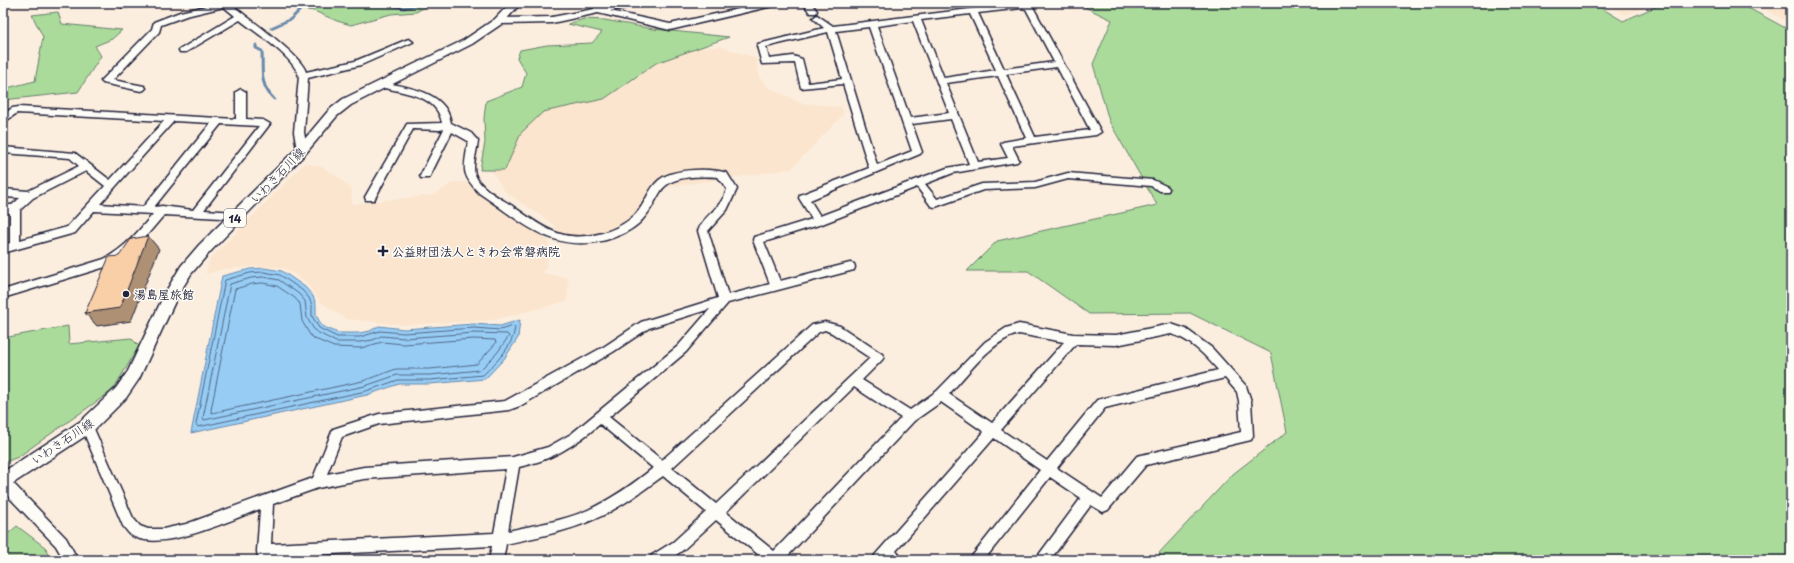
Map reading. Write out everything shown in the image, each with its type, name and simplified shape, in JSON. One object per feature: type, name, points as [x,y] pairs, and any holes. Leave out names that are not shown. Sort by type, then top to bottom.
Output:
[{"type":"main road","name":"いわき石川線","points":[[3,482],[87,426],[121,393],[134,375],[172,293],[186,270],[204,249],[302,150],[339,107],[468,42],[499,21],[516,3]]},
{"type":"street","points":[[123,3],[124,5],[149,3]]},
{"type":"street","points":[[499,21],[552,20],[598,7],[636,3]]},
{"type":"street","points":[[598,7],[670,27],[777,3]]},
{"type":"street","points":[[807,3],[815,15],[831,29],[874,170]]},
{"type":"street","points":[[141,88],[106,81],[156,30],[157,24],[183,14],[227,4],[295,61],[301,69],[303,76],[299,132],[302,150]]},
{"type":"street","points":[[776,285],[758,240],[818,222],[951,170],[1014,160],[1006,144],[1096,132],[1029,7],[1022,4],[1001,5],[973,11],[831,29],[761,46],[765,62],[793,59],[799,61],[804,86],[847,81]]},
{"type":"street","points":[[973,11],[1032,140]]},
{"type":"street","points":[[184,50],[240,16]]},
{"type":"street","points":[[916,18],[975,166]]},
{"type":"street","points":[[818,222],[804,198],[917,152],[872,24]]},
{"type":"street","points":[[303,76],[358,63],[409,42]]},
{"type":"street","points":[[941,81],[1059,64]]},
{"type":"street","points":[[383,85],[429,98],[441,106],[447,116],[449,125],[425,176]]},
{"type":"street","points":[[241,92],[241,121]]},
{"type":"street","points":[[3,120],[15,110],[19,110],[263,123],[264,124],[197,212]]},
{"type":"street","points":[[906,122],[954,115]]},
{"type":"street","points":[[3,249],[71,230],[172,118]]},
{"type":"street","points":[[146,210],[218,120]]},
{"type":"street","points":[[370,197],[410,126],[440,127],[449,125],[470,136],[473,140],[468,167],[474,183],[483,191],[546,232],[563,239],[590,239],[625,227],[645,210],[658,187],[670,179],[713,172],[724,175],[732,189],[731,194],[726,205],[704,225],[703,231],[724,300]]},
{"type":"street","points":[[3,150],[72,155],[110,185]]},
{"type":"street","points":[[15,245],[15,209],[29,195],[86,166]]},
{"type":"street","points":[[918,183],[935,202],[982,187],[1035,185],[1068,176],[1153,183],[1164,190]]},
{"type":"street","points":[[3,193],[29,195]]},
{"type":"street","points":[[91,207],[197,212],[237,216]]},
{"type":"street","points":[[3,209],[15,209]]},
{"type":"street","points":[[3,294],[108,262],[123,255],[162,210]]},
{"type":"street","points":[[318,482],[337,433],[379,419],[504,406],[516,402],[609,349],[646,325],[776,285],[850,267]]},
{"type":"street","points":[[87,426],[128,522],[136,531],[148,535],[163,535],[186,530],[318,482],[364,474],[513,463],[533,459],[559,449],[575,438],[682,349],[724,300]]},
{"type":"street","points":[[267,500],[265,556],[499,539],[551,528],[592,515],[629,494],[663,468],[816,328],[825,326],[836,329],[878,357],[716,512],[678,546],[657,560]]},
{"type":"street","points":[[600,417],[775,560],[910,417],[941,395],[993,340],[1006,331],[1018,329],[1073,339],[1116,340],[1171,329],[1182,332],[1208,351],[1242,390],[1245,401],[1247,436],[1142,460],[1104,506],[941,395]]},
{"type":"street","points":[[888,557],[993,430],[1073,339]]},
{"type":"street","points":[[976,560],[1101,404],[1228,373]]},
{"type":"street","points":[[853,380],[910,417]]},
{"type":"street","points":[[496,560],[513,463]]},
{"type":"street","points":[[3,482],[61,542],[71,560]]},
{"type":"street","points":[[1042,560],[1090,497]]},
{"type":"shaded area","points":[[1605,3],[1657,3],[1625,15]]},
{"type":"shaded area","points":[[1751,3],[1791,3],[1791,23]]},
{"type":"shaded area","points":[[719,46],[756,58],[759,77],[768,87],[801,103],[841,107],[844,114],[791,169],[662,188],[622,229],[585,239],[563,240],[553,224],[504,191],[493,173],[493,152],[521,117],[656,54]]},
{"type":"shaded area","name":"公益財団法人ときわ会常磐病院","points":[[305,163],[322,167],[340,178],[352,190],[352,204],[434,195],[453,182],[466,182],[493,203],[516,216],[549,241],[547,265],[542,273],[569,278],[567,301],[494,320],[402,325],[346,319],[320,302],[306,282],[284,268],[262,266],[225,269],[206,274],[209,260]]},
{"type":"green space","points":[[289,3],[433,3],[416,12],[391,14],[351,25],[337,21],[314,11],[293,8]]},
{"type":"green space","points":[[1076,3],[1593,3],[1623,21],[1664,3],[1739,3],[1791,31],[1791,560],[1163,560],[1159,553],[1233,474],[1287,432],[1271,353],[1190,313],[1089,314],[1028,271],[967,271],[997,241],[1157,205],[1109,121],[1093,64],[1112,20]]},
{"type":"green space","points":[[58,12],[62,24],[122,30],[112,39],[95,46],[101,56],[78,92],[3,100],[3,89],[35,81],[43,37],[32,15]]},
{"type":"green space","points":[[584,19],[605,20],[653,29],[729,37],[656,63],[604,99],[543,112],[521,133],[505,170],[480,170],[485,142],[484,118],[486,101],[522,87],[526,73],[517,58],[520,50],[547,45],[592,43],[602,32],[568,24]]},
{"type":"green space","points":[[68,326],[69,344],[131,338],[139,346],[113,390],[18,457],[3,463],[3,338]]},
{"type":"green space","points":[[17,526],[46,548],[49,560],[3,560],[3,538]]},
{"type":"water","points":[[264,268],[282,271],[305,287],[313,296],[316,304],[316,315],[322,326],[338,333],[359,333],[370,331],[379,326],[404,329],[474,324],[500,326],[520,320],[518,338],[504,359],[485,379],[430,384],[399,384],[367,395],[191,433],[222,276],[250,269]]},
{"type":"building","points":[[148,236],[120,308],[85,313],[109,257],[119,256],[131,239]]},
{"type":"waterway","points":[[271,28],[291,19],[300,10],[299,3]]},
{"type":"waterway","points":[[300,6],[314,3]]},
{"type":"waterway","points":[[383,3],[404,8],[425,3]]},
{"type":"waterway","points":[[256,45],[256,48],[262,51],[262,71],[264,83],[269,94],[274,99]]},
{"type":"place","name":"公益財団法人ときわ会常磐病院","points":[[383,251]]},
{"type":"place","name":"湯島屋旅館","points":[[126,294]]}]
